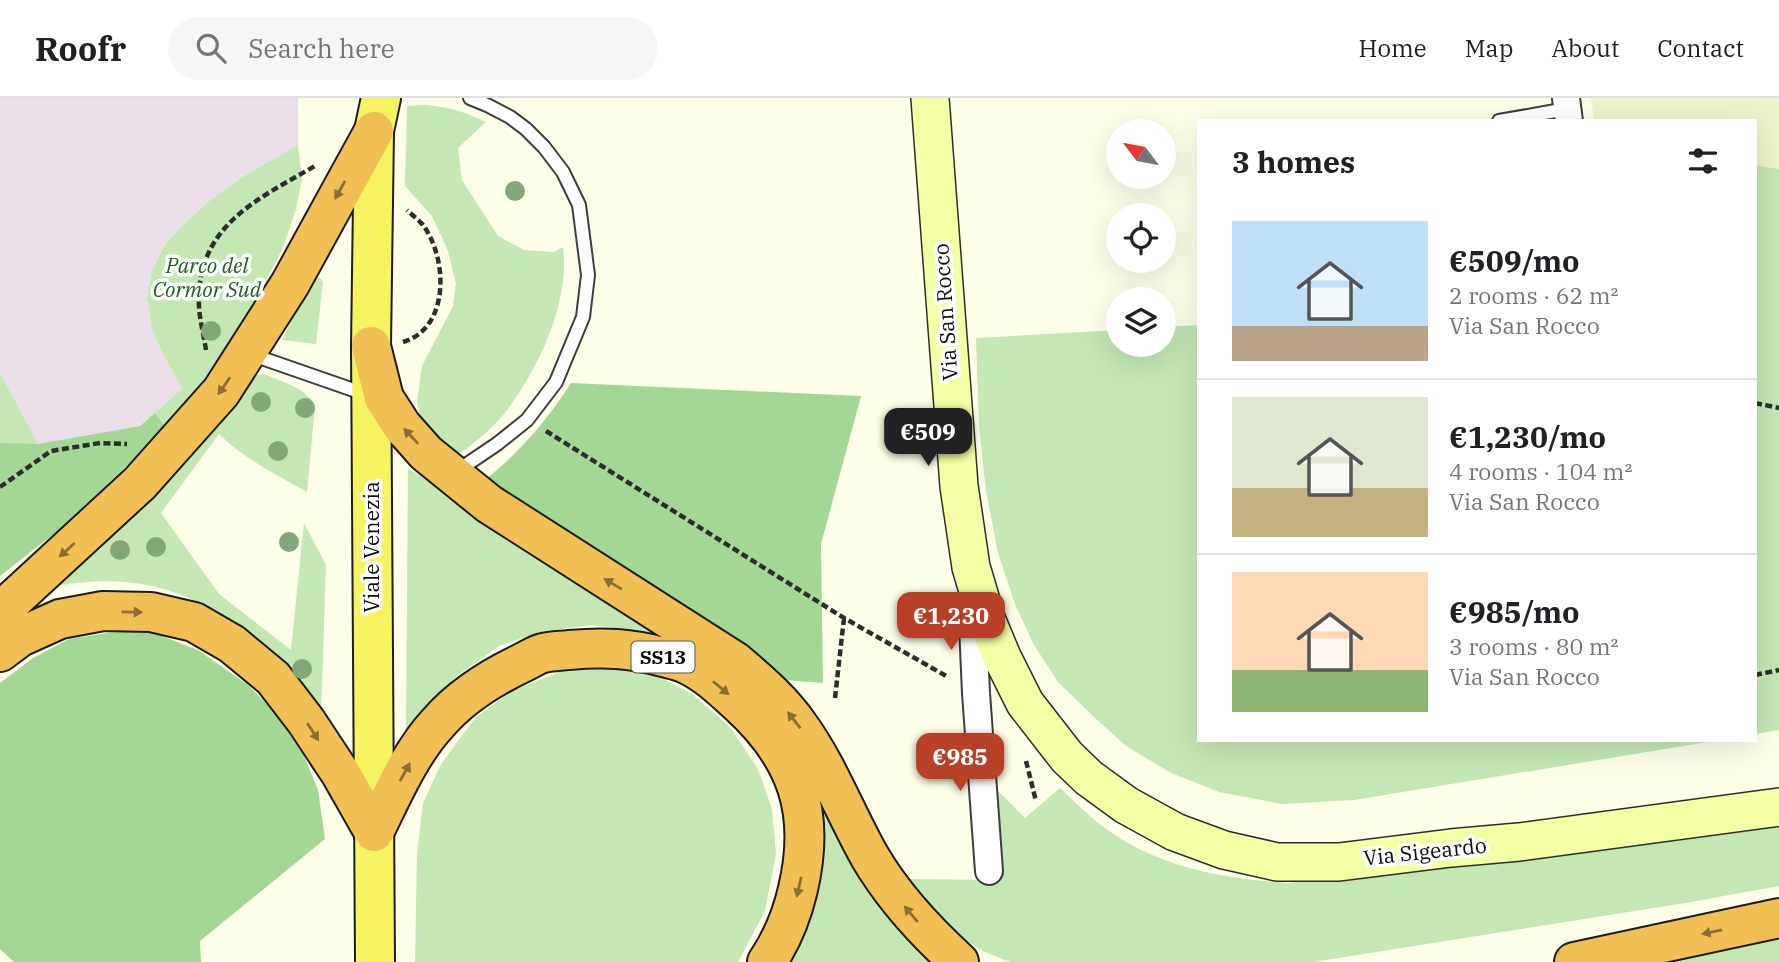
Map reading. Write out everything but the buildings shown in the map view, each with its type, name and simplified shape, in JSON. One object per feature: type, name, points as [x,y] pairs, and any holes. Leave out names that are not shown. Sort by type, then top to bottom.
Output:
[{"type":"highway","points":[[0,611],[140,483],[221,392],[290,284],[374,109]]},
{"type":"highway","points":[[371,345],[384,398],[401,426],[426,453],[489,505],[736,662],[772,693],[800,726],[870,857],[896,896],[926,932],[960,962]]},
{"type":"highway","points":[[0,652],[20,637],[60,619],[103,611],[151,612],[194,622],[232,645],[273,678],[341,774],[374,832]]},
{"type":"highway","name":"SS13","points":[[374,832],[392,794],[437,723],[461,700],[501,673],[544,653],[599,647],[636,650],[685,663],[718,684],[751,715],[778,748],[792,772],[801,801],[806,835],[801,875],[793,912],[767,962]]},
{"type":"highway","points":[[1574,962],[1779,918]]},
{"type":"main road","name":"Viale Venezia","points":[[374,109],[371,345],[375,962]]},
{"type":"street","name":"Via San Rocco","points":[[930,98],[959,486],[971,567],[976,693],[989,871]]},
{"type":"street","name":"Via San Rocco","points":[[971,567],[992,633],[1025,703],[1068,757],[1090,778]]},
{"type":"street","name":"Via Sigeardo","points":[[1090,778],[1126,805],[1175,832],[1224,850],[1276,862],[1339,862],[1519,842],[1779,807]]},
{"type":"lane","points":[[452,474],[527,420],[556,382],[583,317],[588,275],[579,205],[563,172],[526,129],[510,117],[470,98]]},
{"type":"lane","points":[[1510,119],[1568,109]]},
{"type":"lane","points":[[246,352],[372,396]]},
{"type":"path","points":[[206,360],[199,306],[200,286],[205,262],[215,240],[237,214],[317,164]]},
{"type":"path","points":[[371,345],[393,345],[414,339],[428,327],[438,308],[441,276],[434,247],[423,225],[404,207],[373,189]]},
{"type":"path","points":[[1757,402],[1779,408]]},
{"type":"path","points":[[527,420],[844,618],[976,693]]},
{"type":"path","points":[[0,486],[51,451],[100,443],[138,445]]},
{"type":"path","points":[[835,698],[844,618]]},
{"type":"path","points":[[1757,676],[1779,670]]},
{"type":"shaded area","points":[[0,98],[298,98],[298,145],[242,177],[208,202],[165,244],[152,270],[147,299],[152,330],[166,360],[184,388],[140,426],[38,445],[0,373]]},
{"type":"green space","points":[[1591,98],[1779,98],[1779,169],[1757,165],[1757,119],[1594,119]]},
{"type":"green space","points":[[426,105],[457,110],[486,122],[458,148],[462,180],[498,236],[524,250],[554,252],[563,247],[562,291],[549,335],[529,377],[517,397],[493,426],[455,457],[420,417],[417,402],[422,366],[453,306],[456,284],[448,251],[432,216],[405,186],[407,106]]},
{"type":"green space","name":"Parco del Cormor Sud","points":[[298,145],[302,179],[296,209],[283,248],[257,298],[196,393],[166,429],[0,576],[0,373],[38,444],[36,445],[142,429],[156,416],[155,413],[183,388],[152,330],[147,299],[152,270],[165,244],[208,202],[242,177]]},
{"type":"green space","points":[[1757,165],[1779,169],[1779,730],[1757,734]]},
{"type":"green space","points":[[314,276],[323,282],[316,344],[282,340],[310,281]]},
{"type":"green space","points":[[1197,325],[1197,742],[1708,742],[1354,800],[1282,804],[1219,792],[1171,773],[1126,746],[1058,682],[1034,645],[1015,604],[998,553],[986,491],[979,427],[976,338],[1106,331],[1106,357],[1176,357],[1176,326]]},
{"type":"green space","points":[[264,374],[300,390],[315,406],[307,492],[250,459],[219,434],[161,513],[219,594],[291,650],[304,523],[326,565],[321,716],[264,646],[194,600],[151,586],[128,582],[105,581],[55,586],[151,497],[188,458],[253,375]]},
{"type":"green space","points":[[571,383],[861,396],[821,544],[823,683],[783,680],[483,481],[509,460],[532,436]]},
{"type":"green space","points":[[155,413],[166,429],[60,529],[0,576],[0,443],[38,444],[140,426]]},
{"type":"green space","points":[[408,468],[668,639],[592,625],[544,631],[499,646],[458,675],[406,731]]},
{"type":"green space","points":[[120,631],[154,633],[198,650],[248,685],[275,712],[304,756],[318,790],[325,839],[200,941],[201,962],[14,962],[0,949],[0,683],[33,658],[69,639]]},
{"type":"green space","points":[[612,668],[656,675],[692,694],[730,727],[758,769],[772,809],[776,854],[765,911],[738,962],[415,962],[417,853],[423,803],[441,764],[475,718],[513,690],[560,672]]},
{"type":"green space","points":[[809,777],[862,885],[886,916],[933,962],[786,962]]},
{"type":"green space","points":[[991,784],[1025,818],[1060,788],[1114,835],[1161,859],[1224,876],[1288,883],[1779,822],[1779,886],[1313,962],[1010,962],[983,951],[946,928],[900,879],[1001,880]]},
{"type":"green space","points":[[1779,936],[1779,962],[1655,962]]}]
